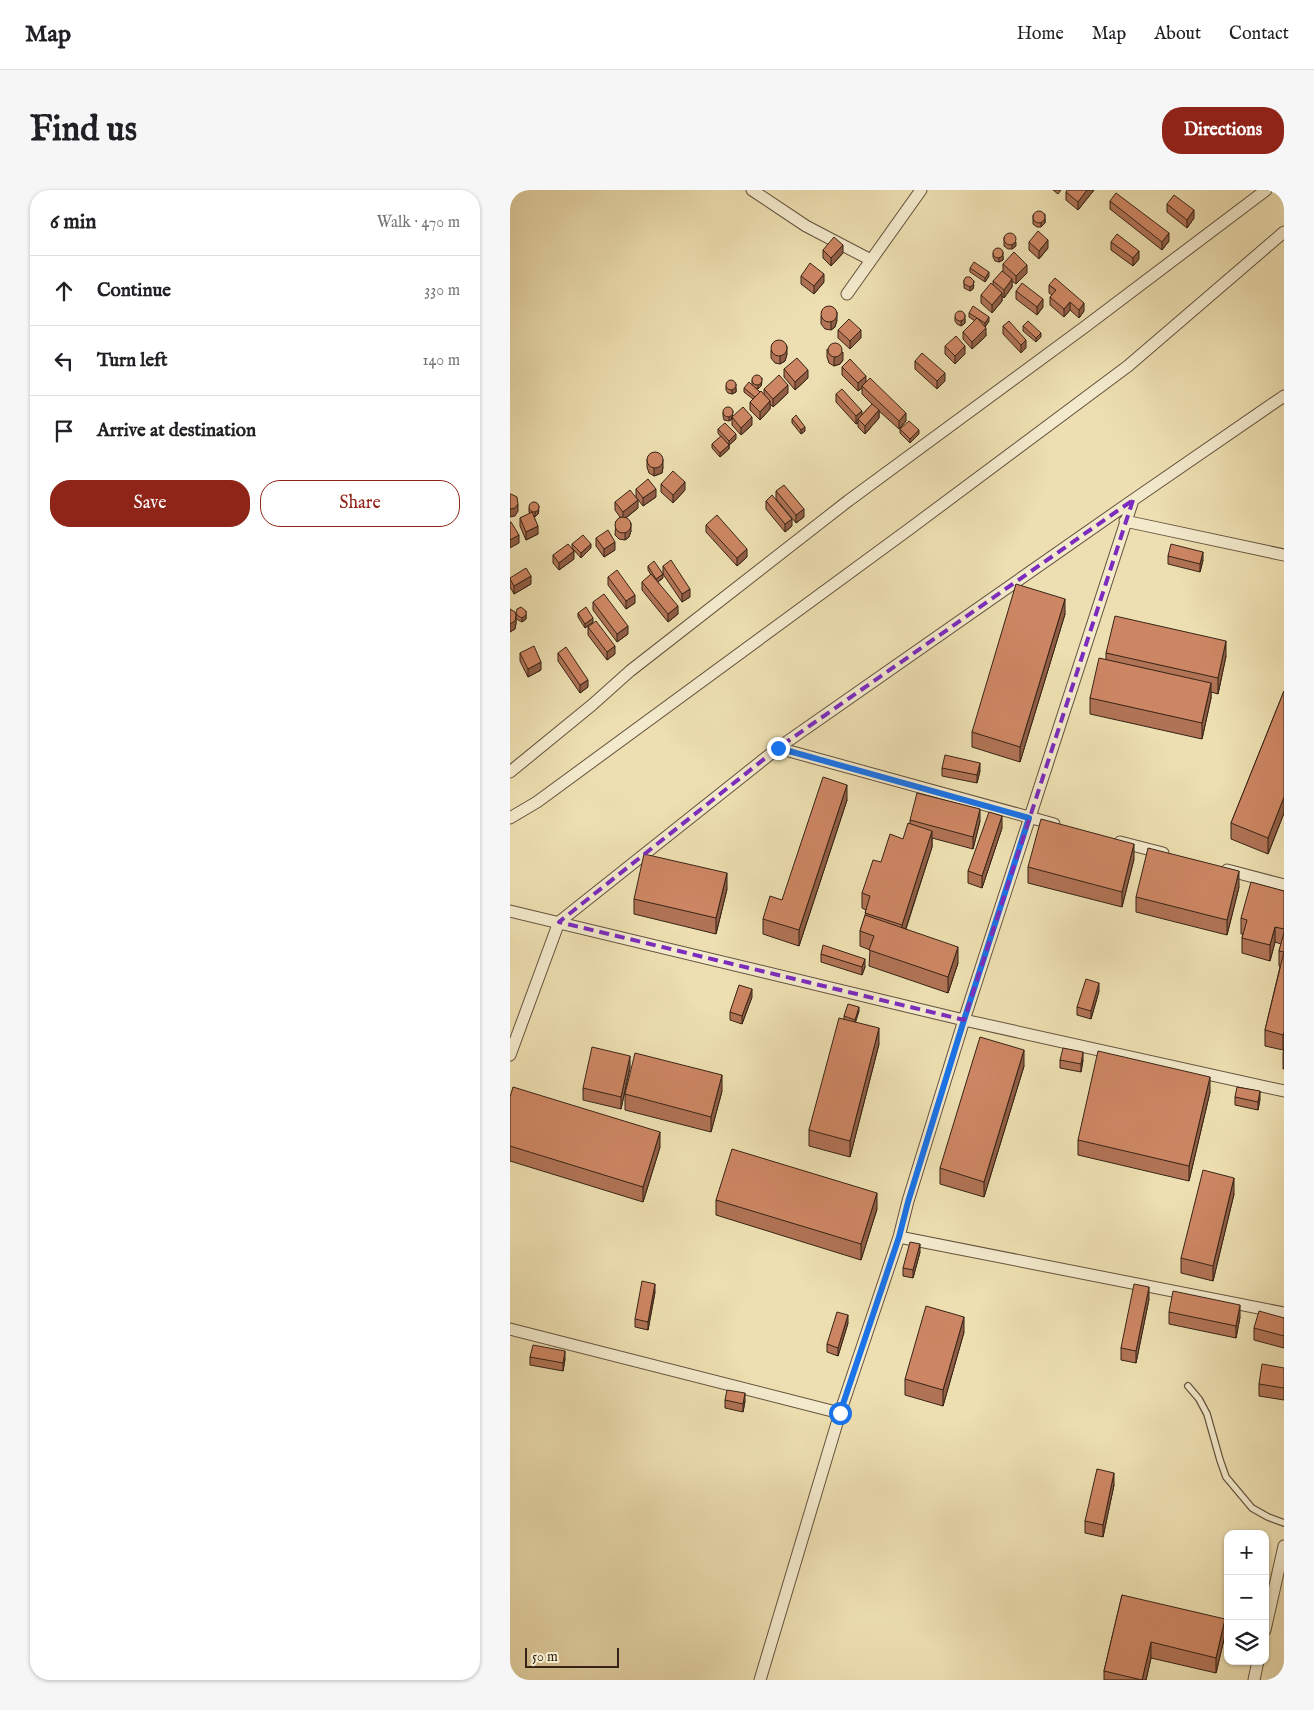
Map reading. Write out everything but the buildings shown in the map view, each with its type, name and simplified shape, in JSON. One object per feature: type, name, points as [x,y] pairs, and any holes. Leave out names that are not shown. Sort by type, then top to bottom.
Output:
[{"type":"street","points":[[752,190],[806,226],[871,260]]},
{"type":"street","points":[[847,294],[921,190]]},
{"type":"street","points":[[510,772],[592,705],[630,670],[848,500],[1086,326],[1266,190]]},
{"type":"street","points":[[510,818],[545,796],[1128,366],[1284,232]]},
{"type":"street","points":[[510,1055],[559,922],[778,748],[1284,396]]},
{"type":"street","points":[[760,1680],[840,1413],[899,1237],[964,1020],[1133,500]]},
{"type":"street","points":[[1125,521],[1284,555]]},
{"type":"street","points":[[778,748],[1067,828]]},
{"type":"street","points":[[1104,838],[1171,855]]},
{"type":"street","points":[[1218,867],[1284,884]]},
{"type":"street","points":[[510,911],[964,1020],[1284,1091]]},
{"type":"street","points":[[899,1237],[1284,1312]]},
{"type":"street","points":[[510,1329],[840,1413]]},
{"type":"street","points":[[1267,1620],[1284,1546]]},
{"type":"street","points":[[1254,1680],[1257,1665]]},
{"type":"lane","points":[[1188,1386],[1199,1399],[1207,1414],[1226,1477],[1252,1508],[1284,1523]]},
{"type":"highlighted area","points":[[1133,500],[964,1020],[559,922],[778,748]]},
{"type":"route","points":[[778,748],[1029,818],[964,1020],[899,1237],[840,1413]]}]
